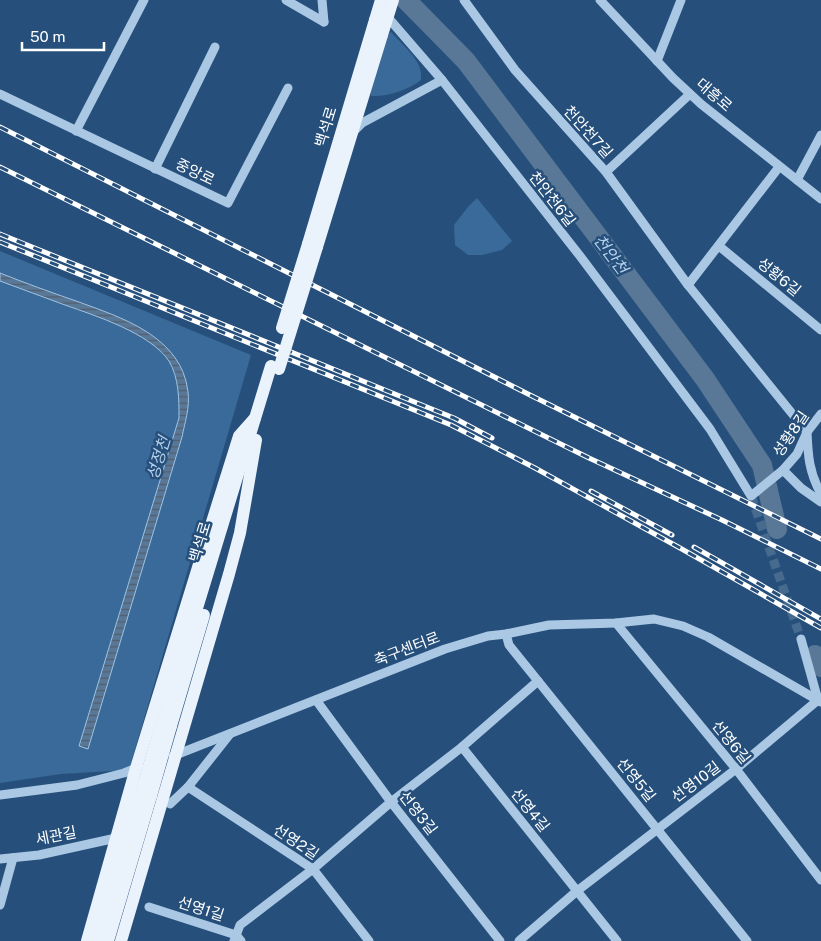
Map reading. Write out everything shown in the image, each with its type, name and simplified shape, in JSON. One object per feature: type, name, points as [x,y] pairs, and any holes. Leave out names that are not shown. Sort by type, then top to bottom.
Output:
[{"type":"main road","name":"백석로","points":[[312,245],[381,0]]},
{"type":"main road","name":"백석로","points":[[312,245],[351,134],[393,0]]},
{"type":"main road","points":[[275,368],[312,245]]},
{"type":"main road","name":"백석로","points":[[166,726],[255,418],[275,368]]},
{"type":"main road","name":"백석로","points":[[166,726],[256,440],[275,368]]},
{"type":"main road","points":[[87,941],[136,768],[239,436],[255,418]]},
{"type":"main road","points":[[120,941],[176,756],[240,533],[256,440]]},
{"type":"main road","points":[[97,941],[145,797],[166,726]]},
{"type":"main road","points":[[108,941],[145,797]]},
{"type":"street","points":[[76,131],[144,0]]},
{"type":"street","points":[[286,0],[324,22],[322,0]]},
{"type":"street","name":"천안천6길","points":[[375,0],[382,11],[442,80],[580,256],[710,429],[753,494]]},
{"type":"street","name":"천안천7길","points":[[464,0],[515,70],[606,172],[688,285],[807,432]]},
{"type":"street","name":"대흥로","points":[[600,0],[690,94],[821,199]]},
{"type":"street","points":[[657,61],[680,0]]},
{"type":"street","name":"중앙로","points":[[215,48],[155,168],[228,204],[288,88]]},
{"type":"street","points":[[351,134],[362,123],[442,80]]},
{"type":"street","points":[[0,94],[155,168]]},
{"type":"street","points":[[606,172],[690,94]]},
{"type":"street","points":[[360,106],[363,113],[369,119]]},
{"type":"street","points":[[797,180],[821,135]]},
{"type":"street","points":[[688,285],[779,167]]},
{"type":"street","name":"성황6길","points":[[719,246],[821,330]]},
{"type":"street","name":"성황8길","points":[[753,494],[782,471],[797,454],[807,432],[821,414]]},
{"type":"street","points":[[807,432],[808,463],[821,494]]},
{"type":"street","points":[[782,471],[821,502]]},
{"type":"street","name":"축구센터로","points":[[0,795],[77,785],[176,756],[445,649],[488,636],[549,625],[654,620],[683,626],[708,637],[819,701]]},
{"type":"street","name":"선영6길","points":[[616,623],[736,769],[821,880]]},
{"type":"street","name":"선영5길","points":[[506,634],[509,645],[748,941]]},
{"type":"street","points":[[801,639],[819,701]]},
{"type":"street","points":[[237,939],[240,924],[313,869],[392,802],[462,747],[538,681]]},
{"type":"street","name":"선영3길","points":[[316,700],[500,941]]},
{"type":"street","name":"선영10길","points":[[519,941],[577,891],[736,769],[819,701]]},
{"type":"street","points":[[170,804],[188,786],[230,734]]},
{"type":"street","name":"선영4길","points":[[462,747],[617,941]]},
{"type":"street","name":"선영2길","points":[[188,786],[313,869],[369,941]]},
{"type":"street","name":"세관길","points":[[0,859],[39,855],[116,838]]},
{"type":"street","points":[[0,905],[13,858]]},
{"type":"street","name":"선영1길","points":[[149,906],[237,939]]},
{"type":"shaded area","points":[[391,32],[416,60],[421,73],[421,80],[397,92],[371,96],[370,89],[388,34]]},
{"type":"shaded area","points":[[477,198],[512,241],[502,250],[482,255],[468,255],[455,245],[454,225]]},
{"type":"shaded area","points":[[0,251],[251,355],[129,770],[61,774],[0,783]]},
{"type":"shaded area","points":[[0,273],[111,314],[146,332],[162,343],[174,356],[183,373],[188,392],[188,409],[182,437],[88,749],[79,746],[179,418],[177,381],[169,361],[149,342],[136,334],[107,320],[0,281]]},
{"type":"waterway","name":"천안천","points":[[406,0],[466,61],[705,379],[762,465],[777,529]]},
{"type":"waterway","name":"천안천","points":[[815,655],[821,667]]},
{"type":"tunnel","points":[[751,496],[801,639]]},
{"type":"railway","points":[[0,127],[532,396],[821,539]]},
{"type":"railway","points":[[0,167],[589,458],[821,569]]},
{"type":"railway","points":[[0,234],[454,418],[492,438]]},
{"type":"railway","points":[[0,242],[451,425],[535,468],[821,628]]},
{"type":"railway","points":[[591,491],[672,535]]},
{"type":"railway","points":[[694,547],[821,619]]},
{"type":"water label","name":"성정천","points":[[158,458]]}]
